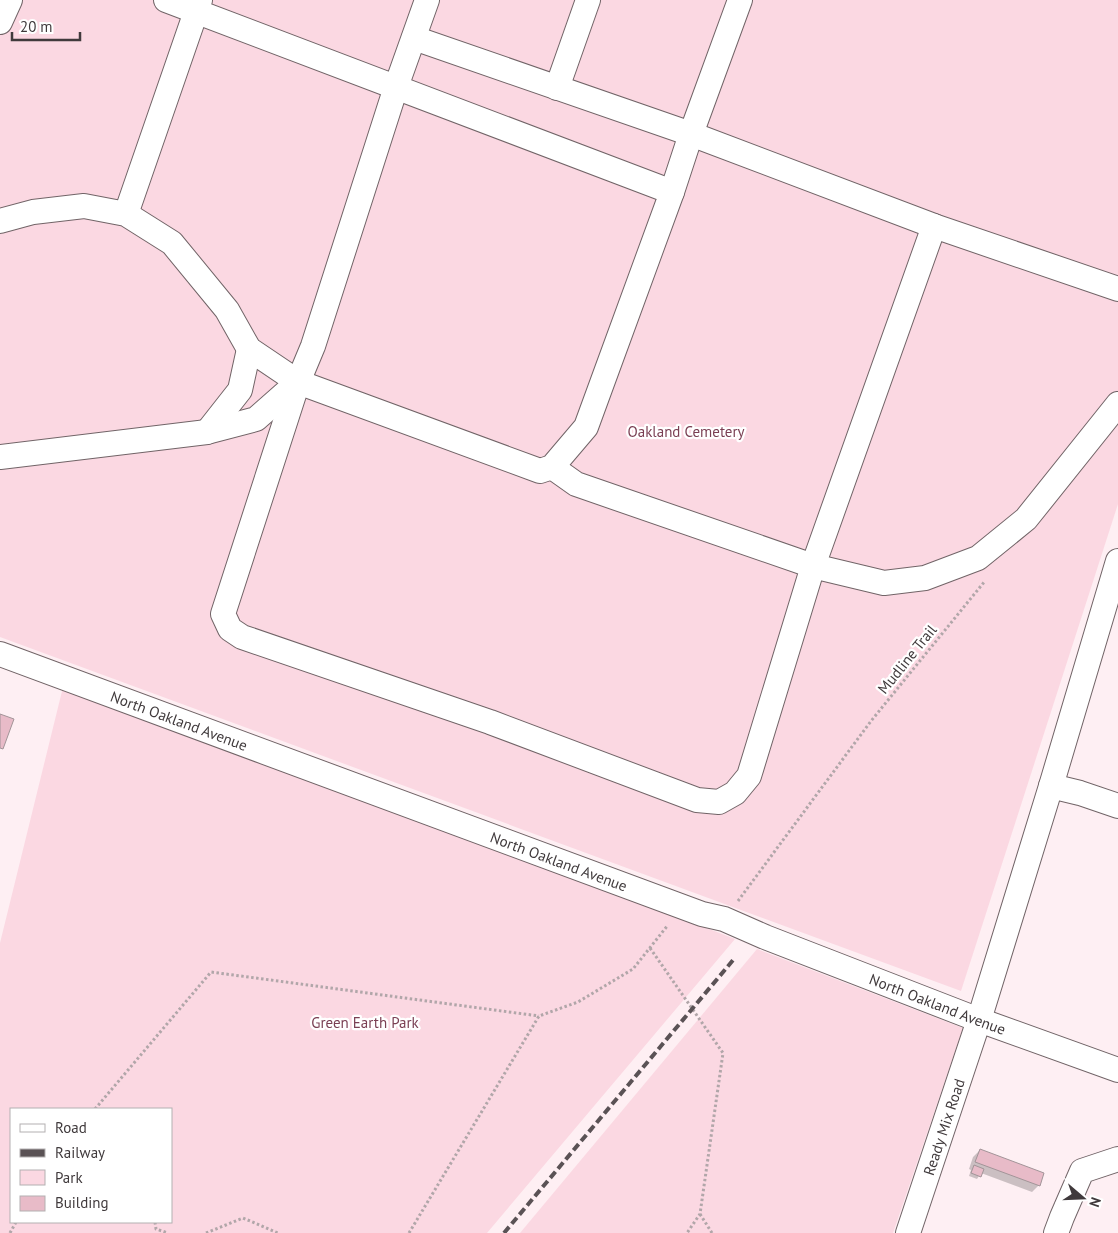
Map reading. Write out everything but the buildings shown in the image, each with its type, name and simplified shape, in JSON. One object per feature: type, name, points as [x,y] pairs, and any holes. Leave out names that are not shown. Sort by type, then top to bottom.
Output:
[{"type":"street","points":[[166,0],[198,5],[396,87],[672,192]]},
{"type":"street","points":[[427,0],[396,87],[313,346],[298,382],[223,614],[230,629],[242,637],[490,722],[697,800],[719,802],[735,793],[749,776],[813,566],[934,226]]},
{"type":"street","points":[[557,88],[588,0]]},
{"type":"street","points":[[0,221],[33,212],[84,206],[126,214],[172,243],[227,310],[249,349],[298,382],[540,471],[552,467],[586,427],[740,0]]},
{"type":"street","points":[[126,214],[198,5]]},
{"type":"street","points":[[414,38],[691,134],[934,226],[1118,289]]},
{"type":"street","points":[[207,432],[240,390],[249,349]]},
{"type":"street","points":[[0,456],[207,432],[256,419],[298,382]]},
{"type":"street","points":[[552,467],[576,484],[813,566],[884,583],[925,578],[978,558],[1026,518],[1118,404]]},
{"type":"street","name":"Ready Mix Road","points":[[908,1233],[979,1020],[1052,786],[1118,561]]},
{"type":"street","name":"North Oakland Avenue","points":[[0,654],[702,914],[724,919],[765,937],[979,1020],[1118,1070]]},
{"type":"street","points":[[1052,786],[1118,806]]},
{"type":"street","points":[[1056,1233],[1082,1171],[1118,1158]]},
{"type":"path","name":"Mudline Trail","points":[[724,919],[871,721],[989,575]]},
{"type":"path","points":[[98,1108],[211,972],[539,1016],[578,1002],[633,969],[682,906]]},
{"type":"path","points":[[650,948],[724,1053],[700,1214],[687,1233]]},
{"type":"path","points":[[409,1233],[539,1016]]},
{"type":"path","points":[[700,1214],[712,1233]]},
{"type":"path","points":[[206,1233],[243,1218],[278,1233]]},
{"type":"path","points":[[155,1223],[156,1229],[168,1233]]},
{"type":"green space","name":"Oakland Cemetery","points":[[0,0],[1118,0],[1118,504],[961,991],[0,637]]},
{"type":"green space","name":"Green Earth Park","points":[[65,679],[735,939],[487,1233],[0,1233],[0,943]]},
{"type":"green space","points":[[757,949],[963,1028],[893,1233],[520,1233]]},
{"type":"railway","points":[[504,1233],[734,959]]}]
